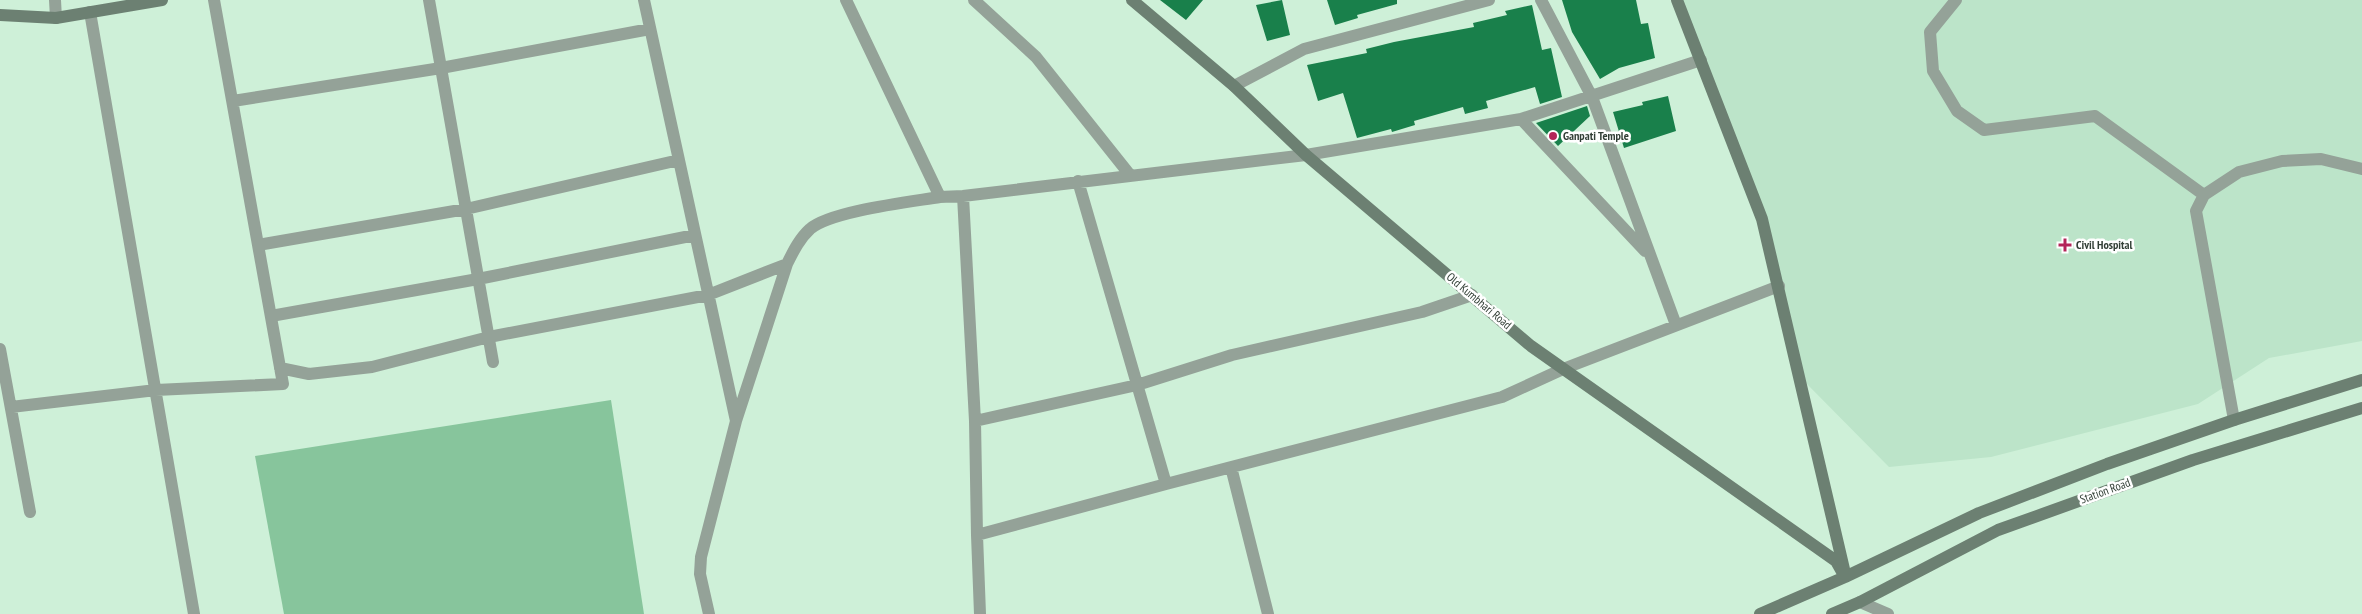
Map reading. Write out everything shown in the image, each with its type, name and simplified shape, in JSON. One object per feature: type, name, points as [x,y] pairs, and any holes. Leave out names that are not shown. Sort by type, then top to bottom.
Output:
[{"type":"main road","points":[[0,15],[56,18],[162,0]]},
{"type":"main road","name":"Old Kumbhari Road","points":[[1132,0],[1234,86],[1306,155],[1531,346],[1836,561],[1845,577]]},
{"type":"main road","points":[[1677,0],[1762,219],[1845,577]]},
{"type":"main road","points":[[1760,614],[1845,577],[1979,513],[2107,464],[2234,420],[2362,380]]},
{"type":"main road","name":"Station Road","points":[[1832,614],[1858,608],[1998,530],[2193,460],[2362,408]]},
{"type":"street","points":[[55,0],[56,18]]},
{"type":"street","points":[[11,407],[156,390],[283,384],[214,0]]},
{"type":"street","points":[[429,0],[493,362]]},
{"type":"street","points":[[644,0],[736,421]]},
{"type":"street","points":[[846,0],[940,197]]},
{"type":"street","points":[[974,0],[1036,57],[1130,175]]},
{"type":"street","points":[[1234,86],[1304,48],[1488,0]]},
{"type":"street","points":[[1541,0],[1592,97],[1676,326]]},
{"type":"street","points":[[1956,0],[1930,32],[1933,71],[1956,112],[1984,130],[2095,116],[2204,195]]},
{"type":"street","points":[[90,12],[194,614]]},
{"type":"street","points":[[232,101],[441,68],[650,29]]},
{"type":"street","points":[[709,614],[700,574],[701,557],[736,421],[787,264],[798,244],[811,229],[829,218],[940,197],[963,196],[1306,155],[1521,119],[1701,60]]},
{"type":"street","points":[[1521,119],[1649,254]]},
{"type":"street","points":[[2234,420],[2196,211],[2204,195],[2238,172],[2282,161],[2321,159],[2362,166]]},
{"type":"street","points":[[258,245],[466,209],[679,160]]},
{"type":"street","points":[[1078,181],[1166,484]]},
{"type":"street","points":[[963,196],[975,422],[980,614]]},
{"type":"street","points":[[271,316],[478,279],[695,235]]},
{"type":"street","points":[[280,368],[309,374],[372,367],[489,337],[708,295],[787,264]]},
{"type":"street","points":[[977,535],[1502,397],[1563,368],[1779,286]]},
{"type":"street","points":[[975,422],[1137,385],[1232,355],[1422,312],[1472,295]]},
{"type":"street","points":[[0,349],[30,512]]},
{"type":"street","points":[[1231,467],[1268,614]]},
{"type":"street","points":[[1858,608],[1888,614]]},
{"type":"shaded area","name":"Civil Hospital","points":[[1677,0],[2362,0],[2362,341],[2269,358],[2198,404],[1991,457],[1889,467],[1802,379],[1762,219]]},
{"type":"shaded area","points":[[611,400],[644,614],[284,614],[255,456]]},
{"type":"building","points":[[1160,0],[1203,0],[1186,20]]},
{"type":"building","points":[[1282,0],[1290,35],[1267,41],[1256,5]]},
{"type":"building","points":[[1327,0],[1397,0],[1397,4],[1357,15],[1358,18],[1335,25]]},
{"type":"building","points":[[1562,0],[1636,0],[1641,24],[1648,23],[1655,58],[1619,68],[1600,79],[1572,32]]},
{"type":"building","points":[[1532,5],[1542,50],[1551,48],[1562,97],[1540,104],[1535,87],[1486,101],[1488,108],[1465,114],[1463,107],[1414,121],[1415,125],[1392,132],[1391,129],[1357,138],[1343,93],[1318,101],[1307,65],[1367,53],[1366,49],[1394,42],[1474,27],[1473,23],[1507,15],[1505,11]]},
{"type":"building","points":[[1668,96],[1676,131],[1624,148],[1613,112],[1643,105],[1642,102]]},
{"type":"building","points":[[1587,106],[1590,116],[1558,146],[1536,123]]},
{"type":"place","name":"Ganpati Temple","points":[[1553,136]]},
{"type":"place","name":"Civil Hospital","points":[[2065,245]]}]
